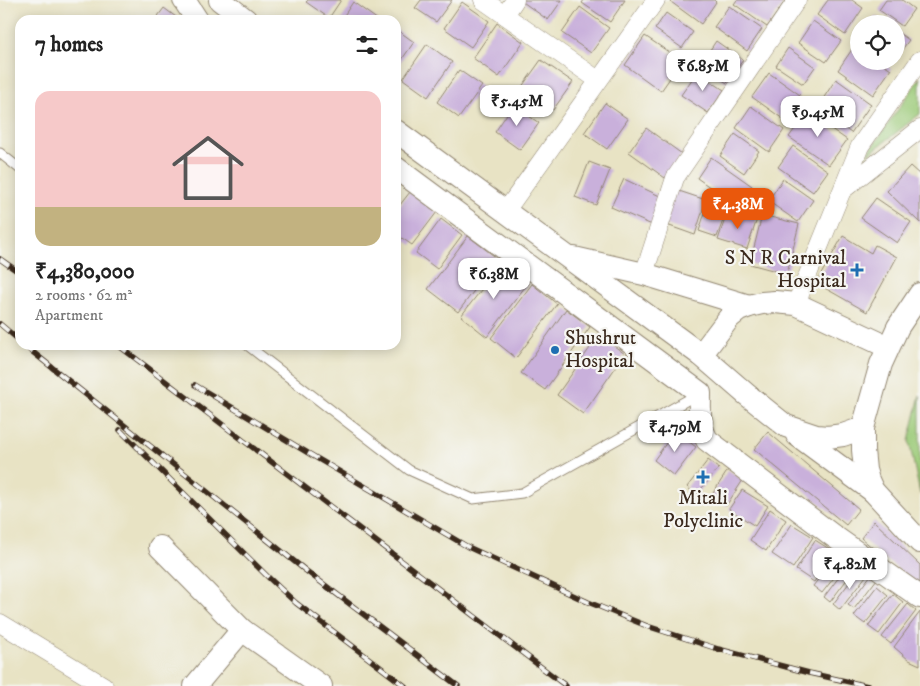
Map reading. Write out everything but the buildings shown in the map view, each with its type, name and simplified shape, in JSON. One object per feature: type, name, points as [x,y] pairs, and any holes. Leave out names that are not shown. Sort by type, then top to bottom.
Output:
[{"type":"street","points":[[184,0],[194,15]]},
{"type":"street","points":[[220,0],[240,15]]},
{"type":"street","points":[[483,0],[598,80]]},
{"type":"street","points":[[505,15],[515,0]]},
{"type":"street","points":[[505,212],[656,0]]},
{"type":"street","points":[[644,274],[675,178],[797,0]]},
{"type":"street","points":[[796,304],[860,146],[920,60]]},
{"type":"street","points":[[842,190],[920,129]]},
{"type":"street","points":[[401,135],[701,356],[786,426],[873,491],[920,542]]},
{"type":"street","points":[[401,172],[700,393],[746,394]]},
{"type":"street","points":[[566,256],[644,274],[749,306]]},
{"type":"street","points":[[873,491],[865,470],[863,428],[888,346],[920,294]]},
{"type":"street","points":[[701,356],[729,318],[739,310],[762,303],[775,302],[796,304],[888,346]]},
{"type":"street","points":[[700,393],[699,421],[707,440],[832,535],[920,597]]},
{"type":"street","points":[[786,426],[828,438],[863,428]]},
{"type":"street","points":[[160,547],[242,630],[321,686]]},
{"type":"street","points":[[0,624],[104,686]]},
{"type":"street","points":[[195,686],[242,630]]},
{"type":"lane","points":[[0,153],[15,165]]},
{"type":"lane","points":[[253,350],[408,470],[474,499],[522,493],[700,393]]},
{"type":"green space","points":[[920,78],[920,114],[865,157]]},
{"type":"green space","points":[[920,395],[920,494],[909,441]]},
{"type":"railway","points":[[0,259],[15,270]]},
{"type":"railway","points":[[0,324],[15,337]]},
{"type":"railway","points":[[30,350],[305,570],[458,686]]},
{"type":"railway","points":[[125,350],[566,686]]},
{"type":"railway","points":[[195,385],[468,547],[588,602],[647,626],[718,649],[809,673],[868,686]]},
{"type":"railway","points":[[120,430],[296,603],[405,686]]},
{"type":"place","name":"S N R Carnival Hospital","points":[[857,270]]},
{"type":"place","name":"Shushrut Hospital","points":[[555,350]]},
{"type":"place","name":"Mitali Polyclinic","points":[[703,477]]}]
